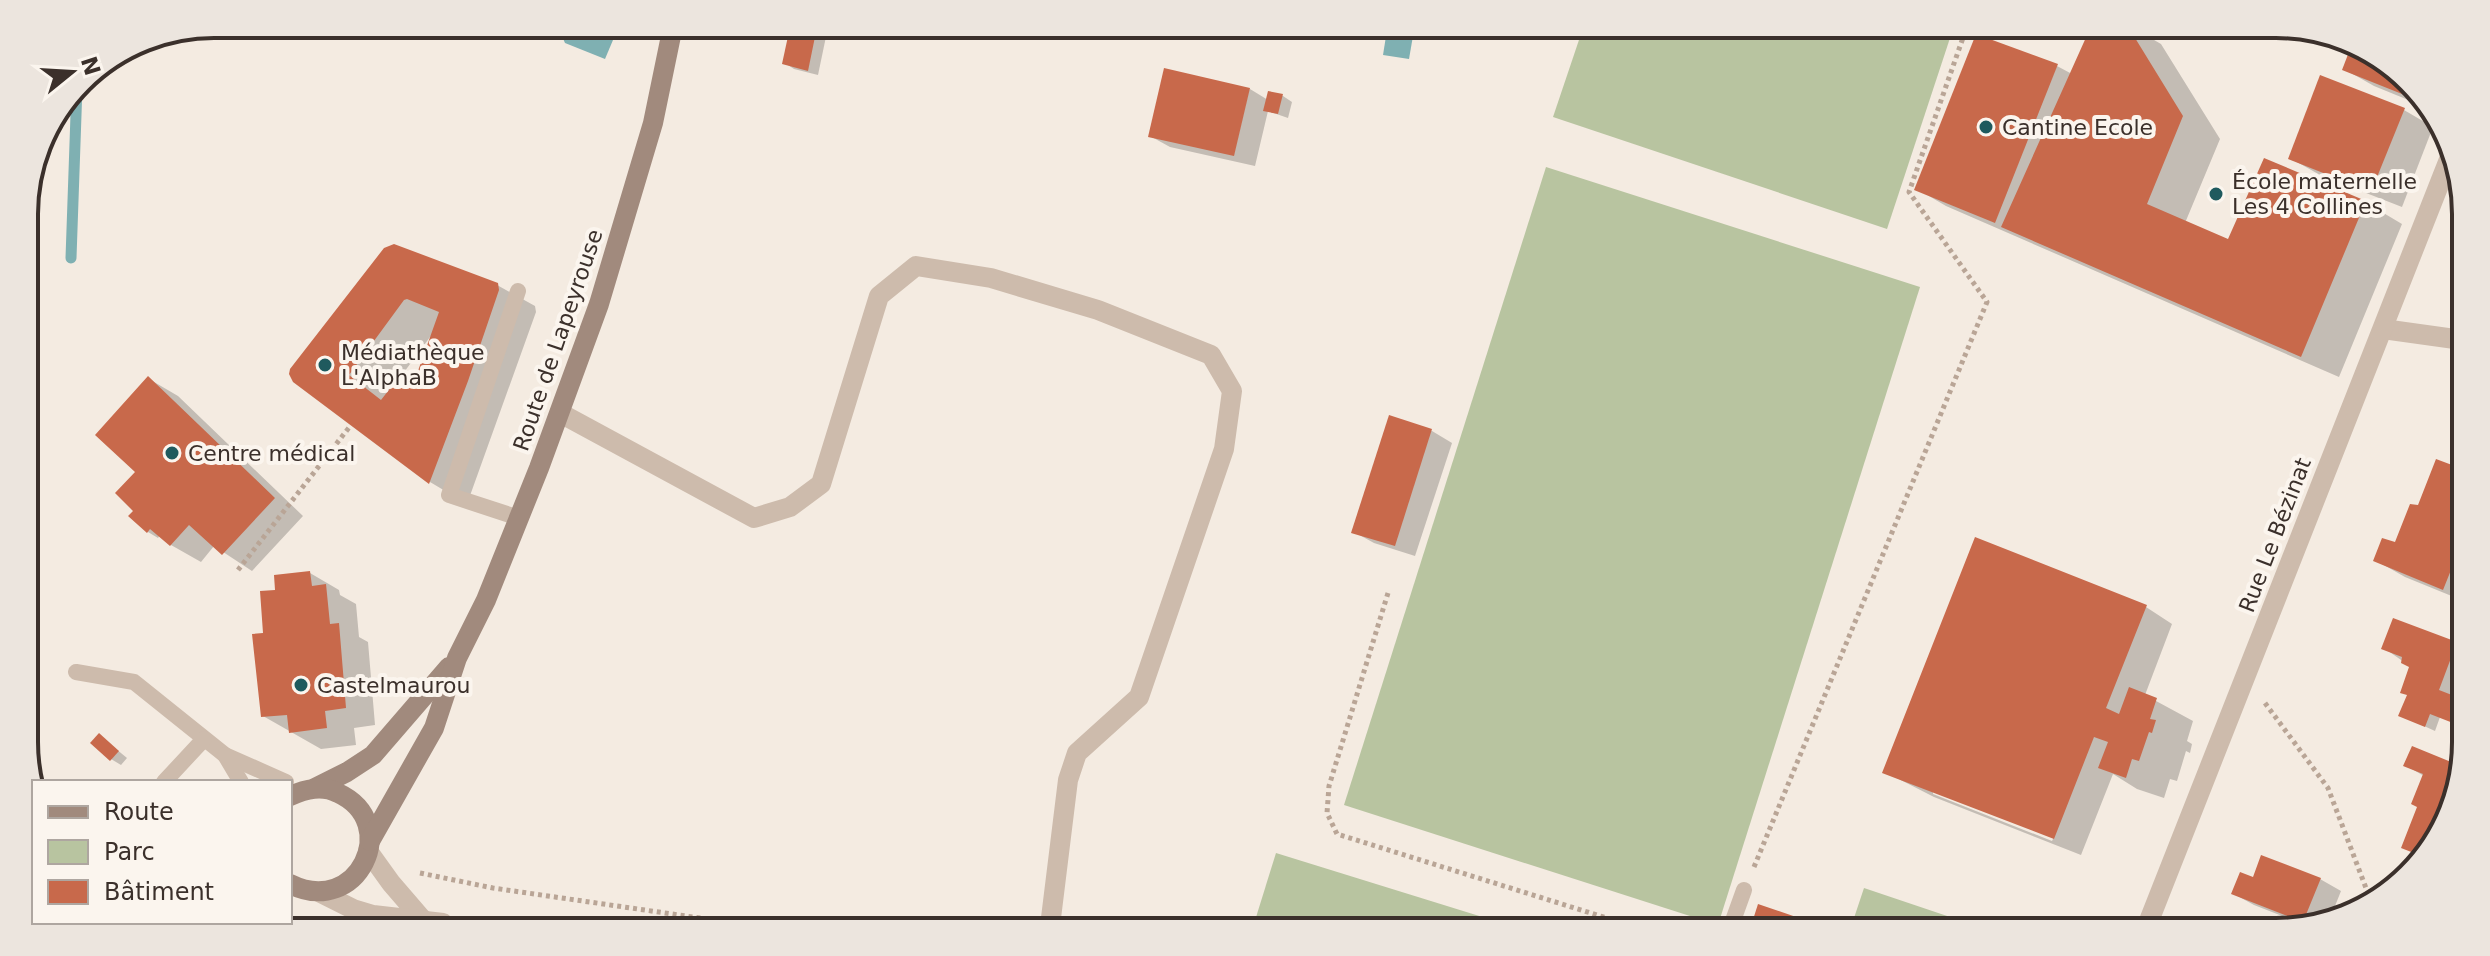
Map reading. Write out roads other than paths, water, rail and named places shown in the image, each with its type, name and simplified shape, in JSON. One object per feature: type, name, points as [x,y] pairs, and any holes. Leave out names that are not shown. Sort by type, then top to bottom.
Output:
[{"type":"street","name":"Route de Lapeyrouse","points":[[300,890],[333,890],[346,884],[364,864],[369,846],[434,728],[457,658],[486,600],[519,518],[599,304],[645,148],[670,38]]},
{"type":"street","name":"Rue Le Bézinat","points":[[2150,918],[2446,168]]},
{"type":"street","points":[[560,413],[754,518],[790,507],[821,484],[879,296],[916,266],[991,278],[1098,310],[1211,355],[1232,391],[1224,449],[1139,697],[1077,753],[1068,780],[1051,918]]},
{"type":"street","points":[[2383,329],[2452,339]]},
{"type":"street","name":"Route de Lapeyrouse","points":[[297,788],[347,772],[373,755],[457,658]]},
{"type":"street","points":[[297,788],[332,790],[354,803],[368,825],[369,846],[391,883],[421,918]]},
{"type":"street","points":[[300,890],[373,915],[410,918]]},
{"type":"lane","points":[[518,291],[449,495],[519,518]]},
{"type":"lane","points":[[76,672],[134,682],[225,755],[280,780]]},
{"type":"lane","points":[[166,780],[204,739]]},
{"type":"lane","points":[[225,755],[240,780]]},
{"type":"lane","points":[[1734,918],[1744,890]]},
{"type":"water","points":[[563,38],[613,40],[605,59],[565,43]]},
{"type":"water","points":[[1386,38],[1413,38],[1409,59],[1383,55]]},
{"type":"waterway","points":[[71,258],[76,112]]},
{"type":"place","name":"Cantine Ecole","points":[[1986,127]]},
{"type":"place","name":"École maternelle Les 4 Collines","points":[[2216,194]]},
{"type":"place","name":"Médiathèque L'AlphaB","points":[[325,365]]},
{"type":"place","name":"Centre médical","points":[[172,453]]},
{"type":"place","name":"Castelmaurou","points":[[301,685]]}]
